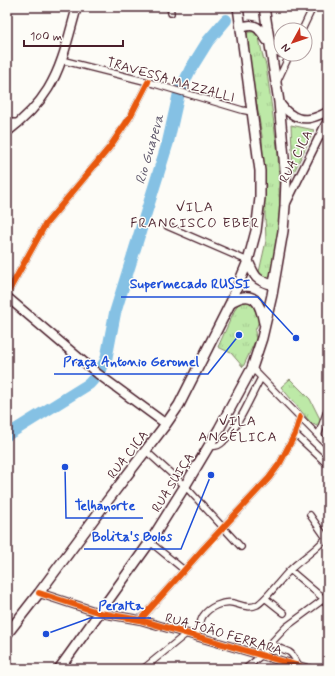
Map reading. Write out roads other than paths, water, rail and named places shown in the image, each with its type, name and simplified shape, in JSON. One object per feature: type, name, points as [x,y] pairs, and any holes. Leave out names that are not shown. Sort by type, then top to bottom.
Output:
[{"type":"main road","points":[[7,132],[36,106],[48,89],[61,60],[77,7]]},
{"type":"main road","name":"RUA CICA","points":[[7,634],[146,451],[179,405],[232,300],[248,261],[256,231],[260,198],[260,171],[238,7]]},
{"type":"main road","name":"RUA SUIÇA","points":[[65,667],[100,613],[150,542],[209,446],[252,368],[266,320],[274,285],[283,231],[286,180],[279,102],[264,7]]},
{"type":"main road","points":[[241,28],[248,25],[255,26],[261,30],[269,43]]},
{"type":"main road","points":[[248,261],[255,277],[258,280],[274,285]]},
{"type":"main road","points":[[232,300],[246,296],[252,298],[259,306],[266,320]]},
{"type":"main road","points":[[7,298],[104,379],[166,424]]},
{"type":"street","points":[[306,22],[313,7]]},
{"type":"street","points":[[269,43],[273,51]]},
{"type":"street","name":"TRAVESSA MAZZALLI","points":[[61,60],[148,82],[252,112]]},
{"type":"street","points":[[276,84],[286,62]]},
{"type":"street","points":[[7,294],[45,225],[109,148],[130,117],[148,82]]},
{"type":"street","name":"RUA CICA","points":[[279,102],[290,114],[302,119],[308,120],[316,118],[328,111]]},
{"type":"street","name":"RUA CICA","points":[[285,206],[326,129],[328,119]]},
{"type":"street","points":[[7,123],[18,123]]},
{"type":"street","points":[[167,226],[248,261]]},
{"type":"street","points":[[252,368],[328,446]]},
{"type":"street","points":[[209,446],[218,445],[227,438],[261,378]]},
{"type":"street","points":[[318,436],[328,408]]},
{"type":"street","points":[[140,620],[269,478],[280,463],[295,434],[300,417]]},
{"type":"street","points":[[295,434],[328,465]]},
{"type":"street","points":[[146,451],[185,486],[241,547]]},
{"type":"street","points":[[196,636],[203,616],[217,605],[224,603],[250,607],[255,606],[265,598],[290,570],[315,550],[327,537],[310,516]]},
{"type":"street","points":[[150,542],[184,570]]},
{"type":"street","points":[[245,669],[262,655],[286,628],[326,598],[290,570]]},
{"type":"street","name":"RUA JOÃO FERRARA","points":[[39,593],[100,613],[140,620],[309,669]]},
{"type":"street","points":[[265,598],[284,613]]},
{"type":"street","points":[[143,669],[186,634]]},
{"type":"street","points":[[272,642],[281,650],[291,654],[299,666]]},
{"type":"waterway","name":"Rio Guapeva","points":[[7,435],[89,384],[98,374],[106,360],[115,313],[168,142],[179,93],[190,70],[208,41],[226,20]]},
{"type":"place","name":"Praça Antonio Geromel","points":[[239,335]]},
{"type":"place","name":"Supermecado RUSSI","points":[[296,338]]},
{"type":"place","name":"Telhanorte","points":[[65,467]]},
{"type":"place","name":"Bolita's Bolos","points":[[211,475]]},
{"type":"place","name":"Peralta","points":[[46,634]]},
{"type":"district","name":"VILA FRANCISCO EBER","points":[[195,214]]},
{"type":"district","name":"VILA ANGÉLICA","points":[[238,428]]}]
